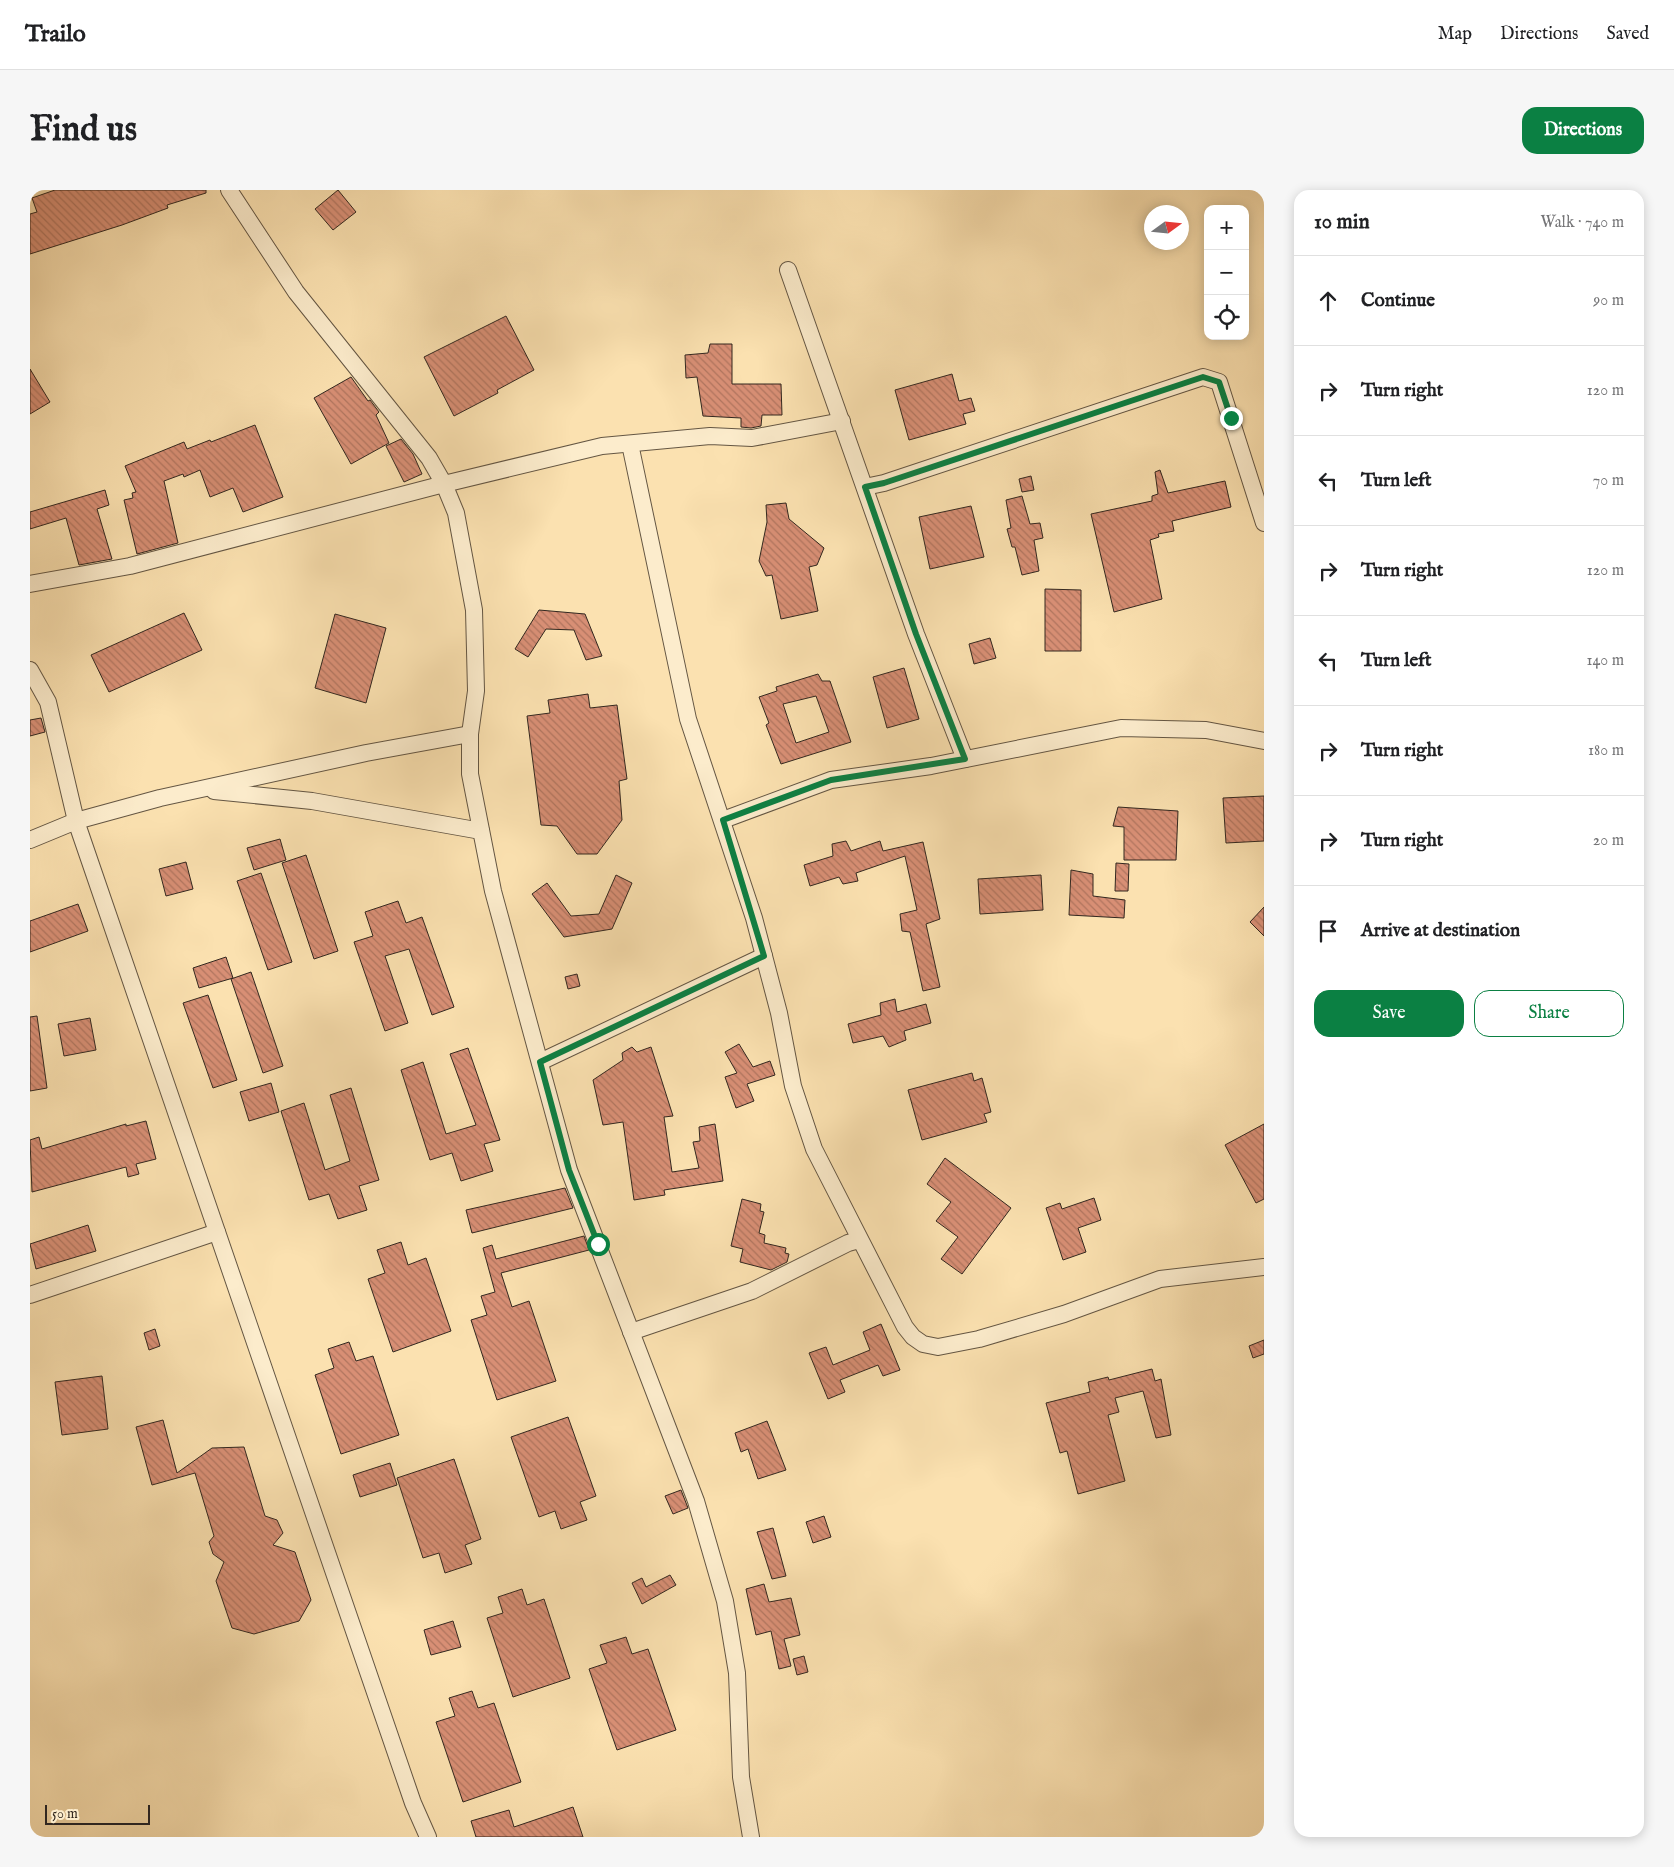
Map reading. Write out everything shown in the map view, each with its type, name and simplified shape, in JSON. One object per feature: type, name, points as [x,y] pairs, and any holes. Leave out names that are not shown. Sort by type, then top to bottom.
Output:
[{"type":"street","points":[[229,190],[296,292],[429,458],[444,484],[456,512],[474,610],[476,692],[470,734],[470,774],[493,891],[569,1170],[696,1502],[724,1601],[736,1665],[741,1777],[750,1837]]},
{"type":"street","points":[[788,270],[916,634],[965,759]]},
{"type":"street","points":[[865,487],[884,483],[1203,377],[1219,382],[1264,523]]},
{"type":"street","points":[[30,584],[130,566],[444,484],[602,446],[710,436],[752,438],[842,421]]},
{"type":"street","points":[[630,444],[686,710],[723,820],[764,956],[779,1013],[793,1086],[814,1148],[859,1240],[905,1327],[913,1337],[923,1344],[938,1347],[979,1339],[1064,1314],[1160,1280],[1264,1267]]},
{"type":"street","points":[[30,670],[48,702],[76,821],[413,1802],[428,1837]]},
{"type":"street","points":[[723,820],[831,780],[965,759],[1120,728],[1206,730],[1264,741]]},
{"type":"street","points":[[30,840],[76,821],[200,789],[366,752],[470,734]]},
{"type":"street","points":[[200,789],[312,801],[481,831]]},
{"type":"street","points":[[540,1062],[764,956]]},
{"type":"street","points":[[30,1296],[217,1232]]},
{"type":"street","points":[[631,1332],[752,1291],[848,1243],[859,1240]]},
{"type":"building","points":[[55,190],[206,190],[206,193],[167,205],[168,208],[122,225],[30,254],[30,214],[37,212],[32,198]]},
{"type":"building","points":[[338,190],[356,212],[333,230],[315,209]]},
{"type":"building","points":[[506,316],[534,370],[497,390],[498,393],[454,416],[424,357]]},
{"type":"building","points":[[710,344],[732,344],[732,384],[781,384],[782,415],[762,415],[761,426],[751,428],[741,427],[741,418],[703,416],[697,377],[686,378],[685,355],[708,353]]},
{"type":"building","points":[[30,369],[50,402],[30,414]]},
{"type":"building","points":[[952,374],[959,401],[971,398],[975,411],[963,414],[966,424],[909,440],[895,390]]},
{"type":"building","points":[[351,377],[368,401],[370,400],[379,412],[376,415],[389,443],[351,464],[314,398]]},
{"type":"building","points":[[255,425],[283,497],[243,512],[233,488],[210,497],[200,470],[184,477],[183,474],[164,481],[178,543],[137,554],[124,500],[133,498],[132,493],[136,492],[125,466],[184,442],[187,449]]},
{"type":"building","points":[[401,439],[413,454],[422,474],[404,482],[386,446]]},
{"type":"building","points":[[1160,470],[1168,493],[1225,481],[1231,507],[1172,521],[1174,531],[1158,534],[1159,537],[1150,540],[1162,599],[1114,612],[1091,514],[1152,501],[1152,496],[1158,494],[1155,472]]},
{"type":"building","points":[[1031,476],[1034,490],[1022,492],[1019,479]]},
{"type":"building","points":[[105,490],[109,505],[97,509],[112,559],[79,565],[66,518],[30,529],[30,512]]},
{"type":"building","points":[[1022,496],[1030,524],[1040,523],[1043,538],[1034,540],[1039,571],[1022,575],[1015,547],[1012,547],[1007,529],[1011,528],[1006,500]]},
{"type":"building","points":[[786,503],[789,519],[824,548],[817,565],[809,567],[818,611],[781,619],[772,575],[766,576],[759,561],[767,522],[766,505]]},
{"type":"building","points":[[971,506],[984,557],[930,569],[919,517]]},
{"type":"building","points":[[1045,589],[1081,590],[1081,651],[1045,651]]},
{"type":"building","points":[[539,610],[585,614],[602,656],[586,660],[574,630],[546,629],[528,657],[515,649]]},
{"type":"building","points":[[184,613],[202,650],[109,692],[91,655]]},
{"type":"building","points":[[335,614],[386,628],[366,703],[315,688]]},
{"type":"building","points":[[990,638],[996,658],[974,664],[969,644]]},
{"type":"building","points":[[904,668],[919,719],[887,728],[873,677]]},
{"type":"building","points":[[818,674],[822,681],[830,681],[851,742],[781,764],[766,725],[769,723],[759,697],[777,691],[776,687]],"holes":[[[816,696],[829,732],[796,743],[783,704]]]},
{"type":"building","points":[[588,694],[590,708],[617,705],[627,779],[619,781],[622,820],[597,854],[577,854],[557,826],[541,825],[527,716],[550,713],[548,700]]},
{"type":"building","points":[[41,718],[45,732],[30,736],[30,720]]},
{"type":"building","points":[[1264,796],[1264,841],[1226,843],[1223,798]]},
{"type":"building","points":[[1118,807],[1178,811],[1176,860],[1124,860],[1124,827],[1113,826]]},
{"type":"building","points":[[280,839],[286,860],[254,870],[247,848]]},
{"type":"building","points":[[846,841],[851,851],[880,841],[883,851],[923,842],[940,919],[926,924],[940,987],[923,991],[910,932],[902,931],[900,914],[917,910],[905,856],[856,873],[858,881],[843,884],[839,877],[810,886],[804,865],[833,856],[832,844]]},
{"type":"building","points":[[306,855],[338,951],[314,959],[282,863]]},
{"type":"building","points":[[186,862],[193,889],[166,896],[159,869]]},
{"type":"building","points":[[1116,863],[1129,864],[1128,891],[1115,891]]},
{"type":"building","points":[[1071,870],[1093,874],[1093,896],[1125,900],[1124,918],[1069,915]]},
{"type":"building","points":[[261,873],[292,962],[268,970],[237,881]]},
{"type":"building","points":[[616,875],[632,883],[612,929],[564,937],[532,894],[547,883],[571,916],[599,914]]},
{"type":"building","points":[[1041,875],[1043,910],[980,914],[978,879]]},
{"type":"building","points":[[398,901],[406,923],[422,917],[454,1007],[432,1015],[409,949],[385,956],[408,1023],[385,1031],[354,942],[373,936],[365,912]]},
{"type":"building","points":[[78,904],[88,931],[30,952],[30,921]]},
{"type":"building","points":[[1264,907],[1264,936],[1250,922]]},
{"type":"building","points":[[226,957],[233,978],[199,988],[193,968]]},
{"type":"building","points":[[251,972],[283,1066],[263,1073],[231,979]]},
{"type":"building","points":[[577,974],[580,986],[568,989],[565,977]]},
{"type":"building","points":[[208,995],[237,1080],[213,1088],[183,1003]]},
{"type":"building","points":[[895,999],[897,1012],[926,1004],[931,1023],[904,1031],[906,1040],[889,1047],[883,1036],[853,1043],[848,1024],[881,1015],[880,1003]]},
{"type":"building","points":[[37,1016],[47,1088],[30,1091],[30,1017]]},
{"type":"building","points":[[90,1018],[96,1050],[64,1056],[58,1024]]},
{"type":"building","points":[[739,1044],[753,1067],[770,1061],[775,1075],[747,1084],[754,1101],[736,1108],[725,1077],[737,1073],[725,1052]]},
{"type":"building","points":[[632,1047],[637,1052],[651,1047],[673,1116],[664,1117],[672,1172],[699,1168],[693,1142],[700,1141],[699,1127],[715,1124],[723,1181],[664,1190],[665,1195],[634,1200],[623,1122],[603,1125],[593,1080],[623,1060],[622,1053]]},
{"type":"building","points":[[468,1048],[500,1140],[484,1144],[493,1171],[461,1181],[452,1153],[430,1160],[401,1070],[423,1062],[446,1134],[476,1125],[450,1054]]},
{"type":"building","points":[[972,1073],[974,1081],[982,1078],[991,1112],[984,1114],[987,1122],[922,1140],[908,1090]]},
{"type":"building","points":[[271,1083],[279,1112],[249,1121],[240,1092]]},
{"type":"building","points":[[351,1088],[379,1180],[359,1186],[367,1210],[338,1219],[329,1194],[309,1200],[281,1111],[304,1103],[325,1170],[350,1161],[330,1095]]},
{"type":"building","points":[[146,1121],[156,1159],[136,1164],[139,1174],[128,1177],[126,1167],[32,1192],[30,1140],[39,1137],[42,1149],[126,1124],[126,1126]]},
{"type":"building","points":[[1264,1124],[1264,1199],[1256,1203],[1225,1145]]},
{"type":"building","points":[[945,1158],[1011,1208],[962,1274],[941,1259],[958,1237],[936,1221],[951,1202],[927,1184]]},
{"type":"building","points":[[565,1188],[573,1208],[472,1233],[466,1210]]},
{"type":"building","points":[[1094,1198],[1101,1220],[1078,1228],[1086,1252],[1063,1260],[1046,1208],[1060,1203],[1062,1209]]},
{"type":"building","points":[[742,1199],[761,1204],[760,1211],[764,1212],[759,1233],[765,1235],[764,1243],[786,1248],[785,1253],[789,1254],[787,1262],[771,1270],[740,1262],[743,1249],[731,1246]]},
{"type":"building","points":[[88,1225],[96,1251],[36,1269],[30,1244]]},
{"type":"building","points":[[584,1236],[589,1250],[501,1273],[512,1307],[529,1301],[556,1381],[497,1400],[471,1320],[487,1315],[481,1296],[495,1292],[483,1248],[492,1245],[496,1259]]},
{"type":"building","points":[[401,1242],[408,1265],[426,1258],[451,1331],[393,1352],[368,1279],[385,1273],[377,1250]]},
{"type":"building","points":[[881,1324],[900,1370],[883,1376],[878,1365],[840,1380],[845,1392],[828,1399],[809,1353],[826,1347],[833,1365],[870,1350],[863,1332]]},
{"type":"building","points":[[155,1329],[160,1346],[149,1350],[144,1333]]},
{"type":"building","points":[[1264,1340],[1264,1354],[1253,1358],[1249,1346]]},
{"type":"building","points":[[349,1342],[356,1361],[373,1356],[399,1435],[341,1454],[315,1375],[334,1368],[328,1349]]},
{"type":"building","points":[[1152,1369],[1155,1381],[1161,1379],[1171,1435],[1156,1438],[1143,1391],[1115,1398],[1119,1412],[1108,1415],[1125,1481],[1078,1494],[1067,1451],[1060,1453],[1046,1403],[1090,1392],[1088,1382],[1108,1377],[1109,1380]]},
{"type":"building","points":[[102,1376],[108,1429],[62,1435],[55,1382]]},
{"type":"building","points":[[568,1417],[596,1496],[580,1502],[587,1520],[561,1529],[555,1511],[539,1517],[511,1437]]},
{"type":"building","points":[[163,1420],[177,1473],[212,1448],[244,1447],[265,1516],[277,1520],[283,1533],[273,1545],[295,1552],[311,1600],[299,1621],[254,1634],[232,1628],[216,1581],[224,1562],[213,1554],[209,1542],[214,1536],[195,1473],[152,1485],[136,1427]]},
{"type":"building","points":[[767,1421],[786,1470],[758,1479],[748,1449],[741,1452],[735,1433]]},
{"type":"building","points":[[454,1459],[481,1539],[465,1545],[472,1564],[445,1573],[439,1553],[423,1558],[397,1478]]},
{"type":"building","points":[[390,1463],[397,1485],[360,1497],[353,1475]]},
{"type":"building","points":[[681,1490],[688,1508],[673,1514],[665,1496]]},
{"type":"building","points":[[824,1516],[831,1537],[813,1543],[806,1522]]},
{"type":"building","points":[[773,1528],[786,1576],[772,1579],[757,1532]]},
{"type":"building","points":[[670,1575],[676,1585],[642,1604],[632,1583],[642,1578],[646,1587]]},
{"type":"building","points":[[764,1584],[769,1602],[791,1598],[800,1635],[784,1639],[791,1666],[779,1669],[771,1631],[756,1635],[746,1589]]},
{"type":"building","points":[[522,1589],[527,1605],[544,1599],[570,1678],[513,1697],[487,1618],[503,1613],[498,1597]]},
{"type":"building","points":[[453,1621],[461,1647],[431,1655],[424,1630]]},
{"type":"building","points":[[626,1637],[632,1654],[648,1649],[676,1730],[617,1750],[589,1669],[607,1663],[600,1645]]},
{"type":"building","points":[[804,1656],[808,1672],[797,1675],[793,1659]]},
{"type":"building","points":[[472,1691],[478,1708],[494,1703],[521,1782],[463,1802],[436,1722],[455,1716],[449,1698]]},
{"type":"building","points":[[573,1807],[583,1837],[476,1837],[471,1821],[509,1810],[514,1827]]},
{"type":"route","points":[[598,1244],[584,1213],[569,1170],[540,1062],[764,956],[723,820],[831,780],[931,766],[965,759],[916,634],[865,487],[884,483],[1203,377],[1219,382],[1231,418]]}]
